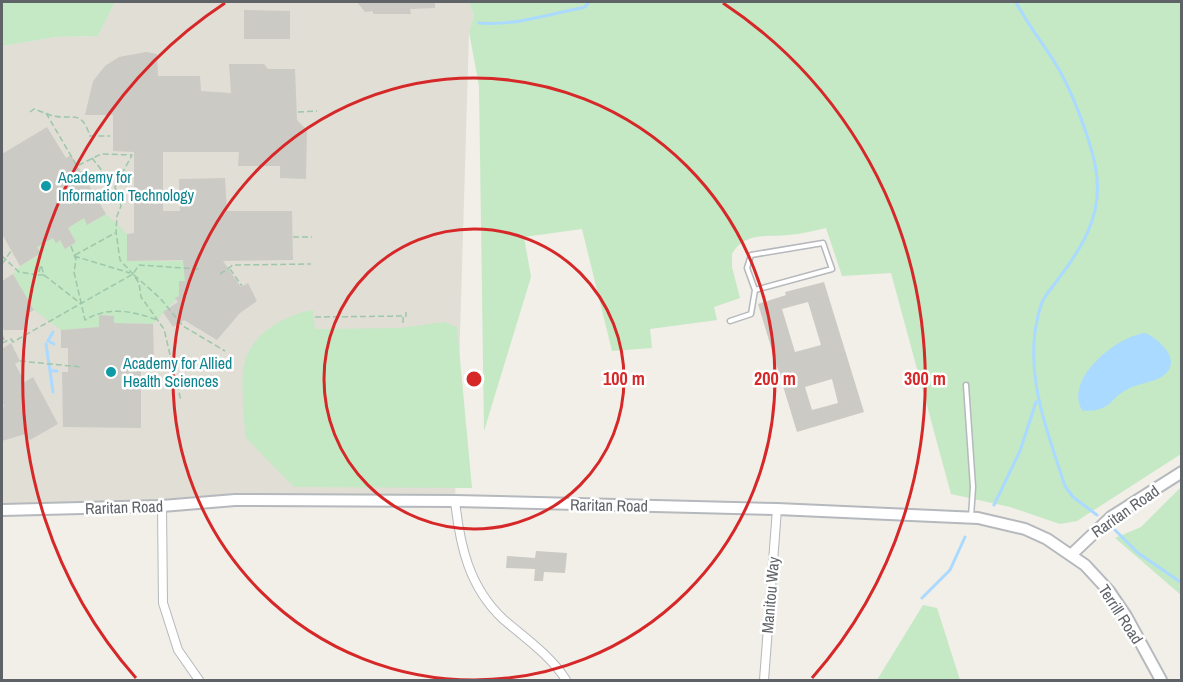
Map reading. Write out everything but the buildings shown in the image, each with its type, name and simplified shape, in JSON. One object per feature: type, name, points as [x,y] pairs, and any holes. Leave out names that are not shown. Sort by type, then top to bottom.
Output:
[{"type":"street","name":"Raritan Road","points":[[2,510],[162,506],[235,500],[455,501],[777,509],[971,518],[1025,529],[1072,554],[1111,517],[1182,472]]},
{"type":"street","points":[[455,501],[459,540],[475,582],[491,606],[543,652],[566,681]]},
{"type":"street","points":[[162,506],[163,603],[177,650],[199,681]]},
{"type":"street","name":"Manitou Way","points":[[764,681],[777,509]]},
{"type":"street","name":"Terrill Road","points":[[1072,554],[1109,591],[1161,681]]},
{"type":"lane","points":[[730,321],[751,314],[755,290],[747,267],[751,255],[823,243],[832,269],[755,290]]},
{"type":"lane","points":[[966,385],[973,487],[971,518]]},
{"type":"path","points":[[447,2],[454,2]]},
{"type":"path","points":[[30,112],[34,109],[54,116],[74,116],[86,124],[90,136],[110,136]]},
{"type":"path","points":[[298,112],[317,111]]},
{"type":"path","points":[[46,113],[77,166],[101,154],[132,155],[115,187]]},
{"type":"path","points":[[92,158],[115,187],[121,206],[117,216],[116,232],[120,260],[153,290],[183,326],[225,351]]},
{"type":"path","points":[[74,256],[116,232]]},
{"type":"path","points":[[292,237],[312,237]]},
{"type":"path","points":[[71,246],[76,260],[74,272],[85,320],[110,311],[142,314],[157,320]]},
{"type":"path","points":[[2,264],[11,251]]},
{"type":"path","points":[[2,256],[19,272],[44,275],[81,303]]},
{"type":"path","points":[[74,256],[133,274],[139,283],[141,297],[164,329],[181,401]]},
{"type":"path","points":[[220,274],[233,265],[311,264]]},
{"type":"path","points":[[38,275],[42,265],[44,275]]},
{"type":"path","points":[[2,343],[11,339],[13,342],[133,274],[139,265],[199,269]]},
{"type":"path","points":[[229,268],[242,286]]},
{"type":"path","points":[[315,317],[406,316],[406,312]]},
{"type":"path","points":[[403,316],[403,325]]},
{"type":"path","points":[[2,335],[5,341]]},
{"type":"path","points":[[20,361],[81,367]]},
{"type":"shaded area","points":[[115,2],[469,2],[474,16],[469,33],[455,501],[2,506],[2,46],[56,37],[98,36]]},
{"type":"green space","points":[[2,2],[115,2],[98,36],[56,37],[2,46]]},
{"type":"green space","points":[[469,2],[1181,2],[1181,454],[1077,521],[1060,524],[1010,507],[951,494],[891,273],[842,276],[826,228],[793,235],[756,237],[743,242],[732,254],[732,267],[740,298],[714,307],[717,320],[650,329],[652,348],[612,351],[582,229],[524,237],[531,277],[484,431],[479,86],[469,32],[474,16]]},
{"type":"green space","points":[[106,214],[127,234],[127,261],[183,261],[184,267],[198,281],[179,281],[179,296],[153,324],[127,323],[114,327],[113,316],[100,315],[99,327],[61,330],[34,310],[13,274],[20,266],[41,254],[37,247],[53,238],[56,242],[60,240],[65,249],[76,242],[68,228],[84,218],[88,225]]},
{"type":"green space","points":[[313,310],[315,329],[400,328],[444,322],[457,327],[472,488],[294,487],[245,437],[242,382],[247,355],[253,344],[280,321]]},
{"type":"green space","points":[[1181,487],[1181,595],[1115,538],[1141,527]]},
{"type":"green space","points":[[923,605],[937,608],[960,680],[877,680]]},
{"type":"water","points":[[1146,333],[1168,352],[1171,364],[1169,370],[1159,378],[1121,393],[1105,407],[1083,411],[1079,399],[1080,386],[1086,373],[1108,350],[1134,336]]},
{"type":"waterway","points":[[479,23],[506,23],[532,19],[585,7],[589,2]]},
{"type":"waterway","points":[[1016,2],[1068,87],[1087,136],[1095,166],[1097,193],[1093,219],[1075,256],[1042,301],[1034,351],[1038,397],[1065,486],[1073,497],[1097,515]]},
{"type":"waterway","points":[[53,332],[48,341],[54,344]]},
{"type":"waterway","points":[[46,344],[50,371],[57,371]]},
{"type":"waterway","points":[[50,371],[53,392]]},
{"type":"waterway","points":[[994,505],[1020,451],[1036,402]]},
{"type":"waterway","points":[[1115,530],[1138,553],[1182,583]]},
{"type":"waterway","points":[[922,598],[950,570],[965,537]]},
{"type":"place","name":"Academy for Information Technology","points":[[46,186]]},
{"type":"place","name":"Academy for Allied Health Sciences","points":[[111,372]]}]
